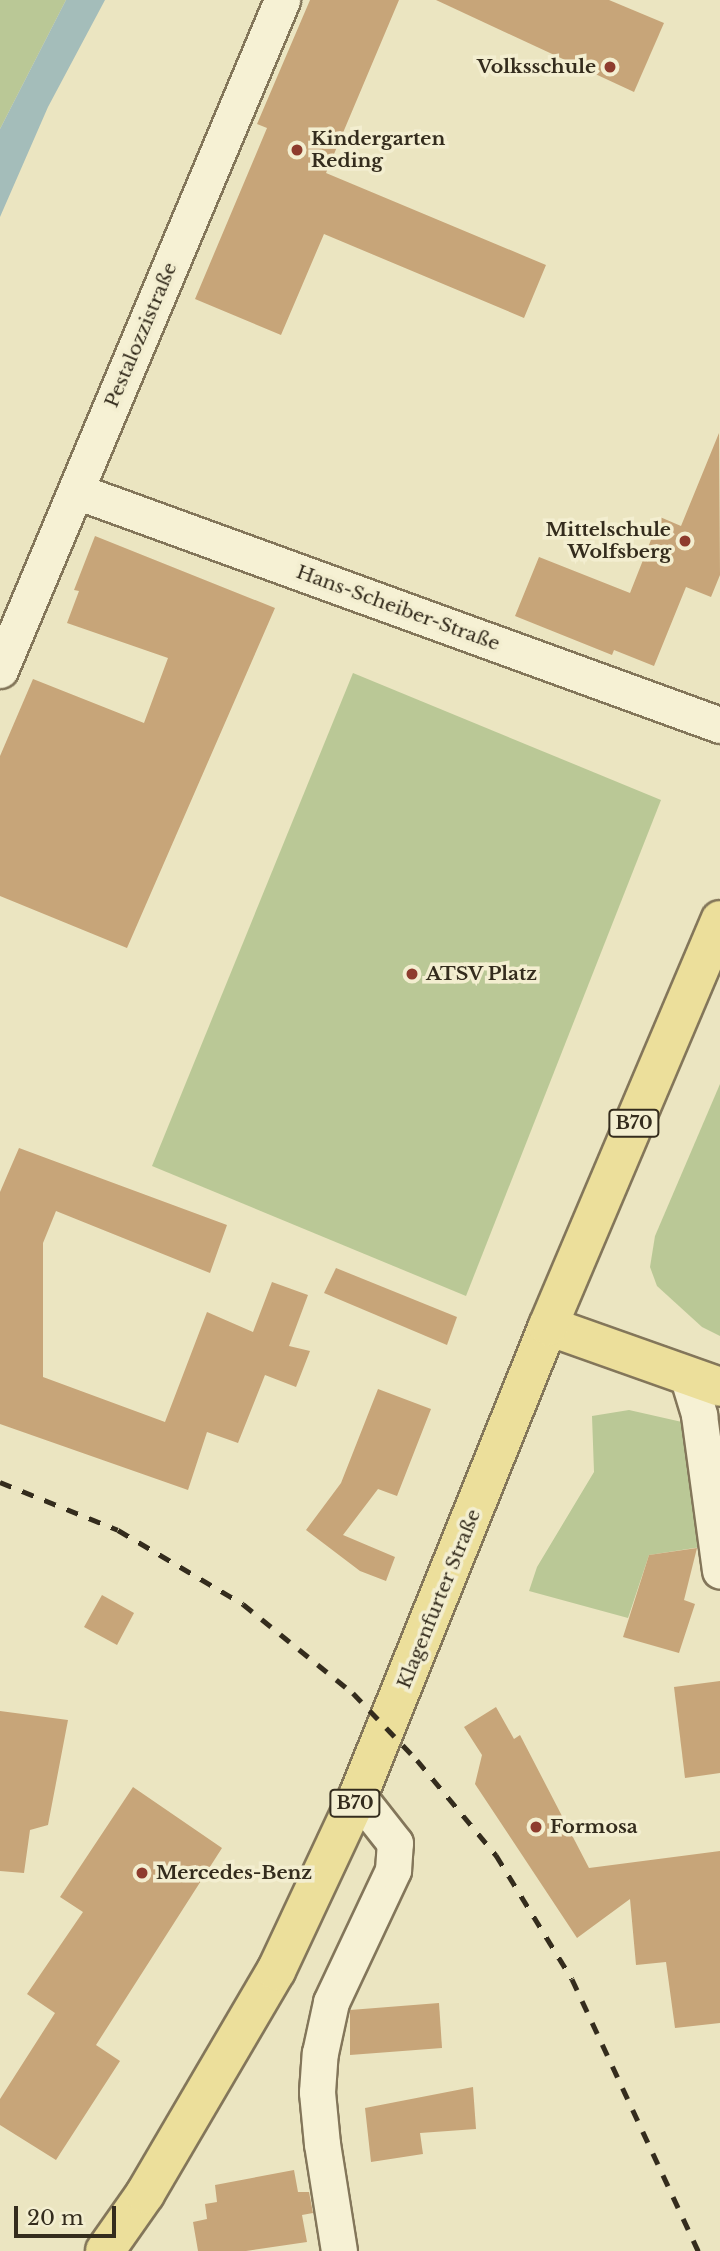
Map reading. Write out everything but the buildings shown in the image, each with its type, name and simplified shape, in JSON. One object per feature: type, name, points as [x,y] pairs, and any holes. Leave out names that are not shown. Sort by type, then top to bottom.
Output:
[{"type":"main road","name":"Klagenfurter Straße","points":[[105,2251],[145,2194],[276,1971],[358,1796],[548,1326],[720,920]]},
{"type":"main road","points":[[548,1326],[704,1382]]},
{"type":"street","name":"Pestalozzistraße","points":[[0,670],[282,0]]},
{"type":"street","name":"Hans-Scheiber-Straße","points":[[76,491],[720,725]]},
{"type":"street","points":[[704,1382],[699,1415],[720,1571]]},
{"type":"street","points":[[339,2251],[322,2144],[317,2092],[320,2053],[331,2002],[393,1870],[395,1843],[358,1796]]},
{"type":"green space","points":[[0,0],[66,0],[0,129]]},
{"type":"green space","points":[[353,673],[661,800],[466,1296],[152,1166]]},
{"type":"green space","points":[[720,1084],[720,1336],[702,1327],[657,1286],[650,1267],[655,1236]]},
{"type":"green space","points":[[629,1410],[682,1422],[691,1456],[701,1547],[649,1555],[628,1618],[529,1591],[537,1567],[594,1472],[592,1416]]},
{"type":"water","points":[[66,0],[105,0],[48,107],[0,217],[0,129]]},
{"type":"railway","points":[[0,1482],[118,1530],[243,1604],[353,1693],[417,1760],[496,1855],[572,1979],[698,2251]]},
{"type":"place","name":"Volksschule","points":[[610,67]]},
{"type":"place","name":"Kindergarten Reding","points":[[297,150]]},
{"type":"place","name":"Mittelschule Wolfsberg","points":[[685,541]]},
{"type":"place","name":"ATSV Platz","points":[[412,974]]},
{"type":"place","name":"Formosa","points":[[536,1827]]},
{"type":"place","name":"Mercedes-Benz","points":[[142,1873]]}]
